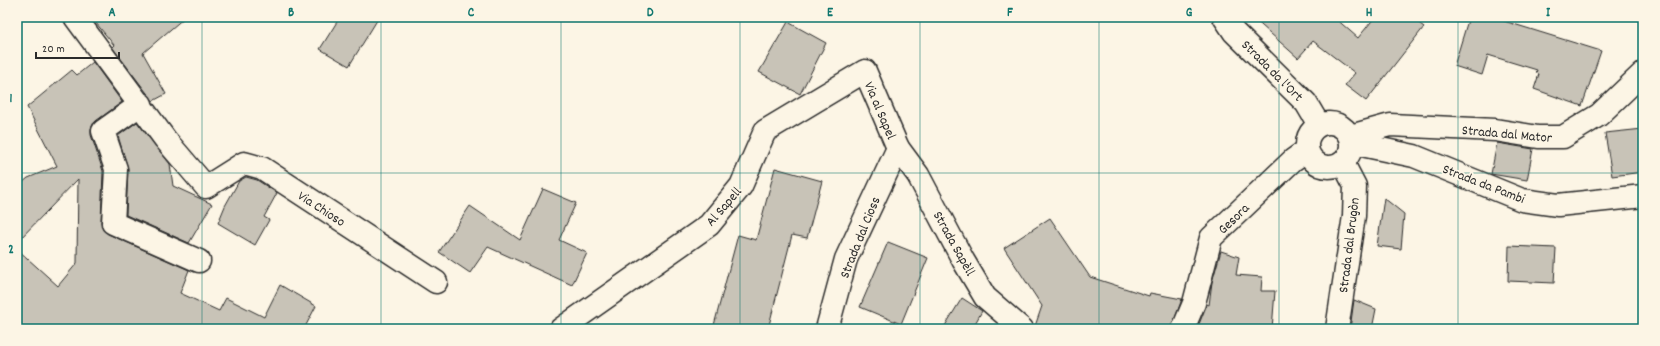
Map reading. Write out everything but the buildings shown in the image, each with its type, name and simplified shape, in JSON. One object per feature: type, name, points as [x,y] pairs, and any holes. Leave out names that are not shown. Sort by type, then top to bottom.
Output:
[{"type":"street","points":[[75,17],[141,104],[103,131],[116,169],[113,223],[199,261]]},
{"type":"street","name":"Strada da l'Ort","points":[[1224,17],[1234,32],[1306,104],[1319,125]]},
{"type":"street","name":"Via al Sapel","points":[[865,72],[898,148]]},
{"type":"street","name":"Al Sapell","points":[[561,329],[709,225],[741,186],[765,131],[865,72]]},
{"type":"street","name":"Strada dal Mator","points":[[1351,139],[1390,125],[1495,130],[1538,137],[1564,137],[1599,115],[1643,73]]},
{"type":"street","name":"Via Chioso","points":[[141,104],[165,139],[206,187],[244,163],[257,166],[436,282]]},
{"type":"street","points":[[1333,122],[1340,125],[1351,139],[1351,150],[1343,163],[1336,167],[1321,166],[1315,162],[1307,150],[1309,135],[1319,125],[1333,122]]},
{"type":"street","name":"Strada da Pambi","points":[[1351,139],[1414,156],[1522,200],[1558,205],[1643,196]]},
{"type":"street","name":"Strada dal Cioss","points":[[827,329],[846,260],[898,148]]},
{"type":"street","name":"Strada Sapèll","points":[[898,148],[918,175],[963,260],[986,297],[1022,329]]},
{"type":"street","name":"Gesora","points":[[1183,329],[1194,303],[1212,238],[1292,160],[1307,150]]},
{"type":"street","name":"Strada dal Brugòn","points":[[1337,329],[1354,216],[1355,186],[1343,163]]}]
